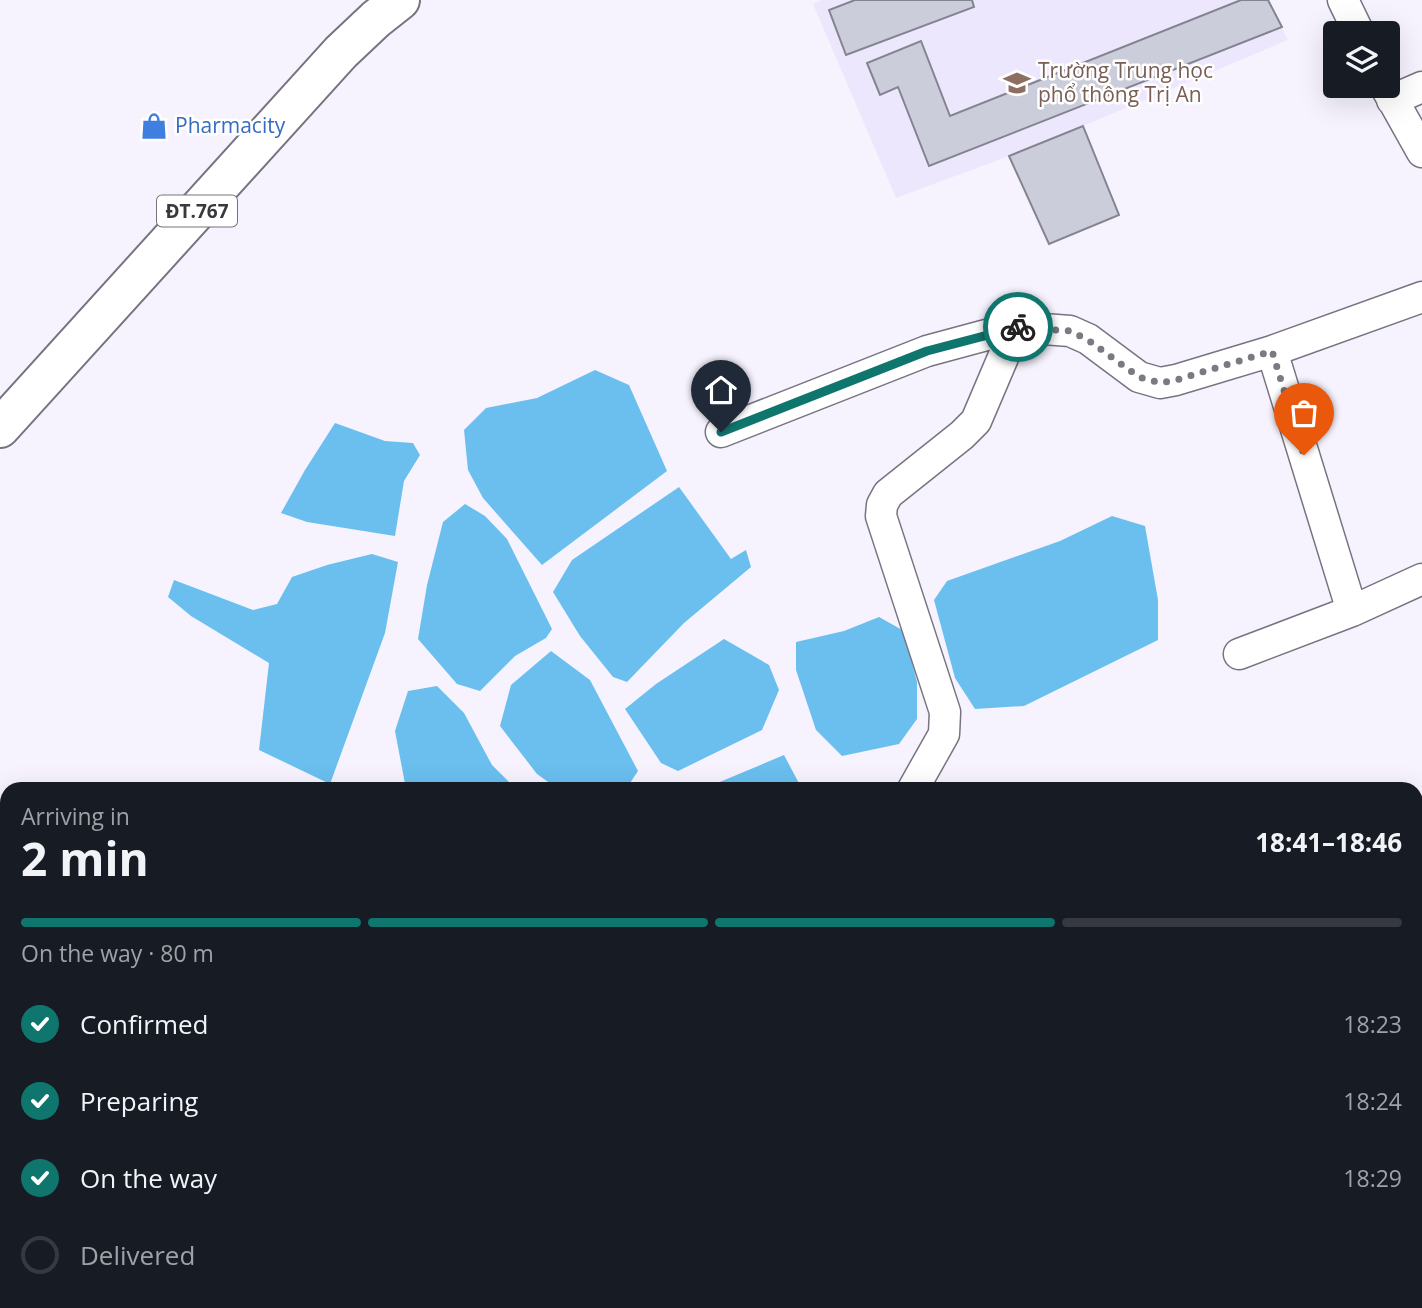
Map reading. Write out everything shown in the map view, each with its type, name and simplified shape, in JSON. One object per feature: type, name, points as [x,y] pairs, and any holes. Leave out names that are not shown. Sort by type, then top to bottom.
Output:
[{"type":"main road","name":"ĐT.767","points":[[0,428],[341,52],[400,0]]},
{"type":"street","points":[[1342,0],[1353,21]]},
{"type":"street","points":[[1400,91],[1422,87]]},
{"type":"street","points":[[1391,98],[1422,152]]},
{"type":"street","points":[[721,432],[927,351],[1016,327],[1070,331],[1088,340],[1139,377],[1160,383],[1272,351],[1422,297]]},
{"type":"street","points":[[917,782],[944,734],[946,712],[881,516],[882,505],[888,494],[976,421],[1016,327]]},
{"type":"street","points":[[1272,351],[1352,611]]},
{"type":"street","points":[[1240,654],[1352,611],[1422,579]]},
{"type":"shaded area","name":"Trường Trung học phổ thông Trị An","points":[[822,0],[1268,0],[1288,40],[1083,126],[1119,215],[1049,244],[1009,156],[896,198],[813,4]]},
{"type":"water","points":[[595,370],[629,385],[667,471],[542,565],[483,498],[468,470],[464,430],[486,408],[537,398]]},
{"type":"water","points":[[335,423],[385,441],[413,443],[420,455],[404,481],[395,536],[307,522],[281,513]]},
{"type":"water","points":[[679,487],[731,559],[746,550],[751,567],[684,623],[627,682],[613,677],[580,636],[553,592],[572,560]]},
{"type":"water","points":[[465,504],[485,516],[507,539],[552,629],[546,638],[515,656],[480,691],[457,684],[418,639],[427,585],[443,522]]},
{"type":"water","points":[[1112,516],[1145,526],[1158,600],[1158,640],[1024,706],[975,709],[955,678],[934,600],[947,581],[1060,541]]},
{"type":"water","points":[[372,554],[398,562],[385,633],[331,782],[259,750],[269,663],[191,616],[168,597],[174,580],[253,610],[277,604],[292,577]]},
{"type":"water","points":[[879,617],[904,631],[917,682],[917,719],[899,744],[842,756],[816,730],[796,670],[796,642],[844,631]]},
{"type":"water","points":[[724,639],[769,665],[779,690],[762,730],[678,771],[661,763],[625,709],[656,684]]},
{"type":"water","points":[[551,651],[590,680],[638,771],[631,782],[548,782],[537,774],[500,726],[511,685]]},
{"type":"water","points":[[437,686],[464,713],[492,765],[509,782],[405,782],[395,731],[408,691]]},
{"type":"water","points":[[784,755],[798,782],[720,782]]},
{"type":"building","points":[[855,0],[972,0],[974,7],[846,55],[829,10]]},
{"type":"building","points":[[1241,0],[1268,0],[1282,27],[929,166],[898,87],[880,95],[867,63],[921,41],[950,116]]},
{"type":"building","points":[[1083,126],[1119,215],[1049,244],[1009,156]]},
{"type":"way so far","points":[[1018,327],[1070,331],[1088,340],[1139,377],[1160,383],[1272,351],[1304,455]]},
{"type":"place","name":"Trường Trung học phổ thông Trị An","points":[[1017,83]]},
{"type":"place","name":"Pharmacity","points":[[154,126]]},
{"type":"route","points":[[721,432],[927,351],[1018,327]]}]
